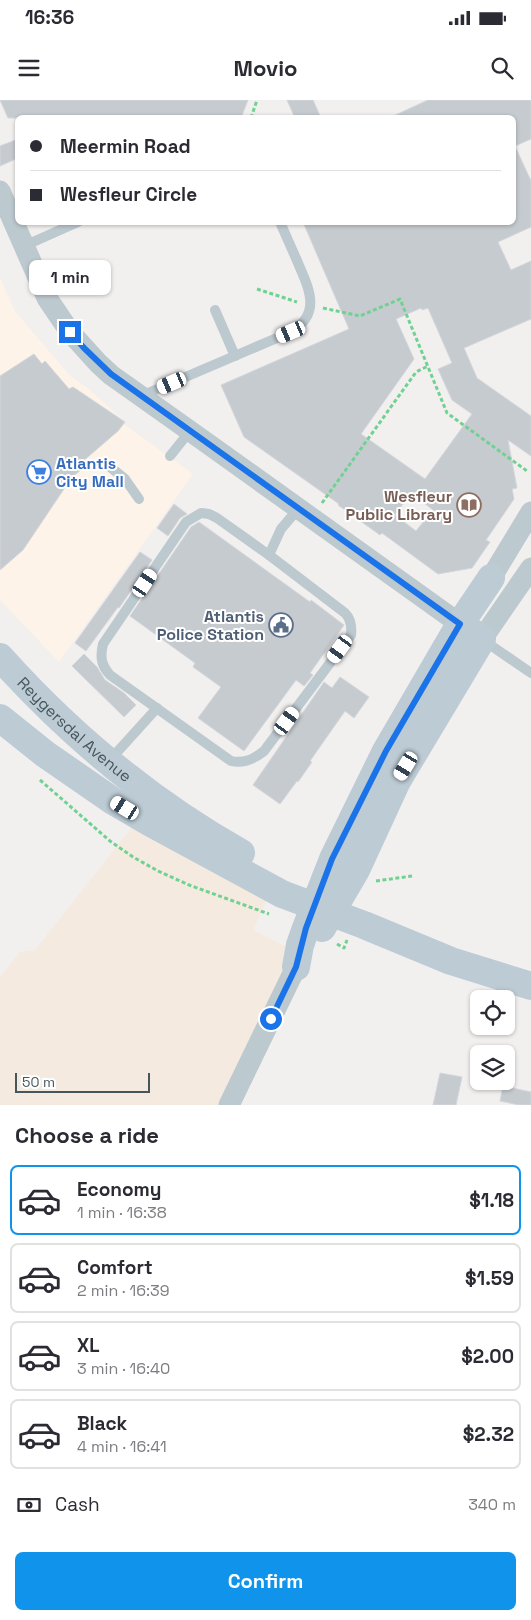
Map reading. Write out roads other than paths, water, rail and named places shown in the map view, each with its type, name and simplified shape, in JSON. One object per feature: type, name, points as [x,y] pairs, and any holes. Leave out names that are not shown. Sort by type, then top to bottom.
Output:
[{"type":"main road","points":[[296,967],[311,950],[332,906],[332,859],[386,751],[471,632],[491,578]]},
{"type":"main road","name":"Reygersdal Avenue","points":[[0,657],[46,705],[109,762],[160,801],[222,842],[291,878],[332,906],[451,961],[531,986]]},
{"type":"main road","name":"Reygersdal Avenue","points":[[0,718],[79,778],[149,822],[282,894],[332,906]]},
{"type":"street","points":[[0,191],[47,298],[70,332],[104,369],[471,632],[531,568]]},
{"type":"street","points":[[491,578],[531,512]]},
{"type":"street","points":[[229,1105],[296,967]]},
{"type":"lane","points":[[24,246],[71,225]]},
{"type":"lane","points":[[141,396],[235,356],[298,327],[304,321],[311,306],[310,292],[281,225]]},
{"type":"lane","points":[[214,310],[235,356]]},
{"type":"lane","points":[[170,456],[190,432]]},
{"type":"lane","points":[[109,466],[125,479],[139,500]]},
{"type":"lane","points":[[201,513],[209,514],[270,555],[349,617],[352,628],[351,635],[264,751],[248,761],[238,763],[231,761],[110,675],[104,669],[100,660],[101,653],[103,644],[186,522],[201,513]]},
{"type":"lane","points":[[270,555],[281,529],[304,513]]},
{"type":"lane","points":[[471,632],[531,673]]},
{"type":"lane","points":[[109,762],[157,708]]},
{"type":"place","name":"Atlantis City Mall","points":[[39,472]]},
{"type":"place","name":"Wesfleur Public Library","points":[[469,505]]},
{"type":"place","name":"Atlantis Police Station","points":[[281,625]]}]
